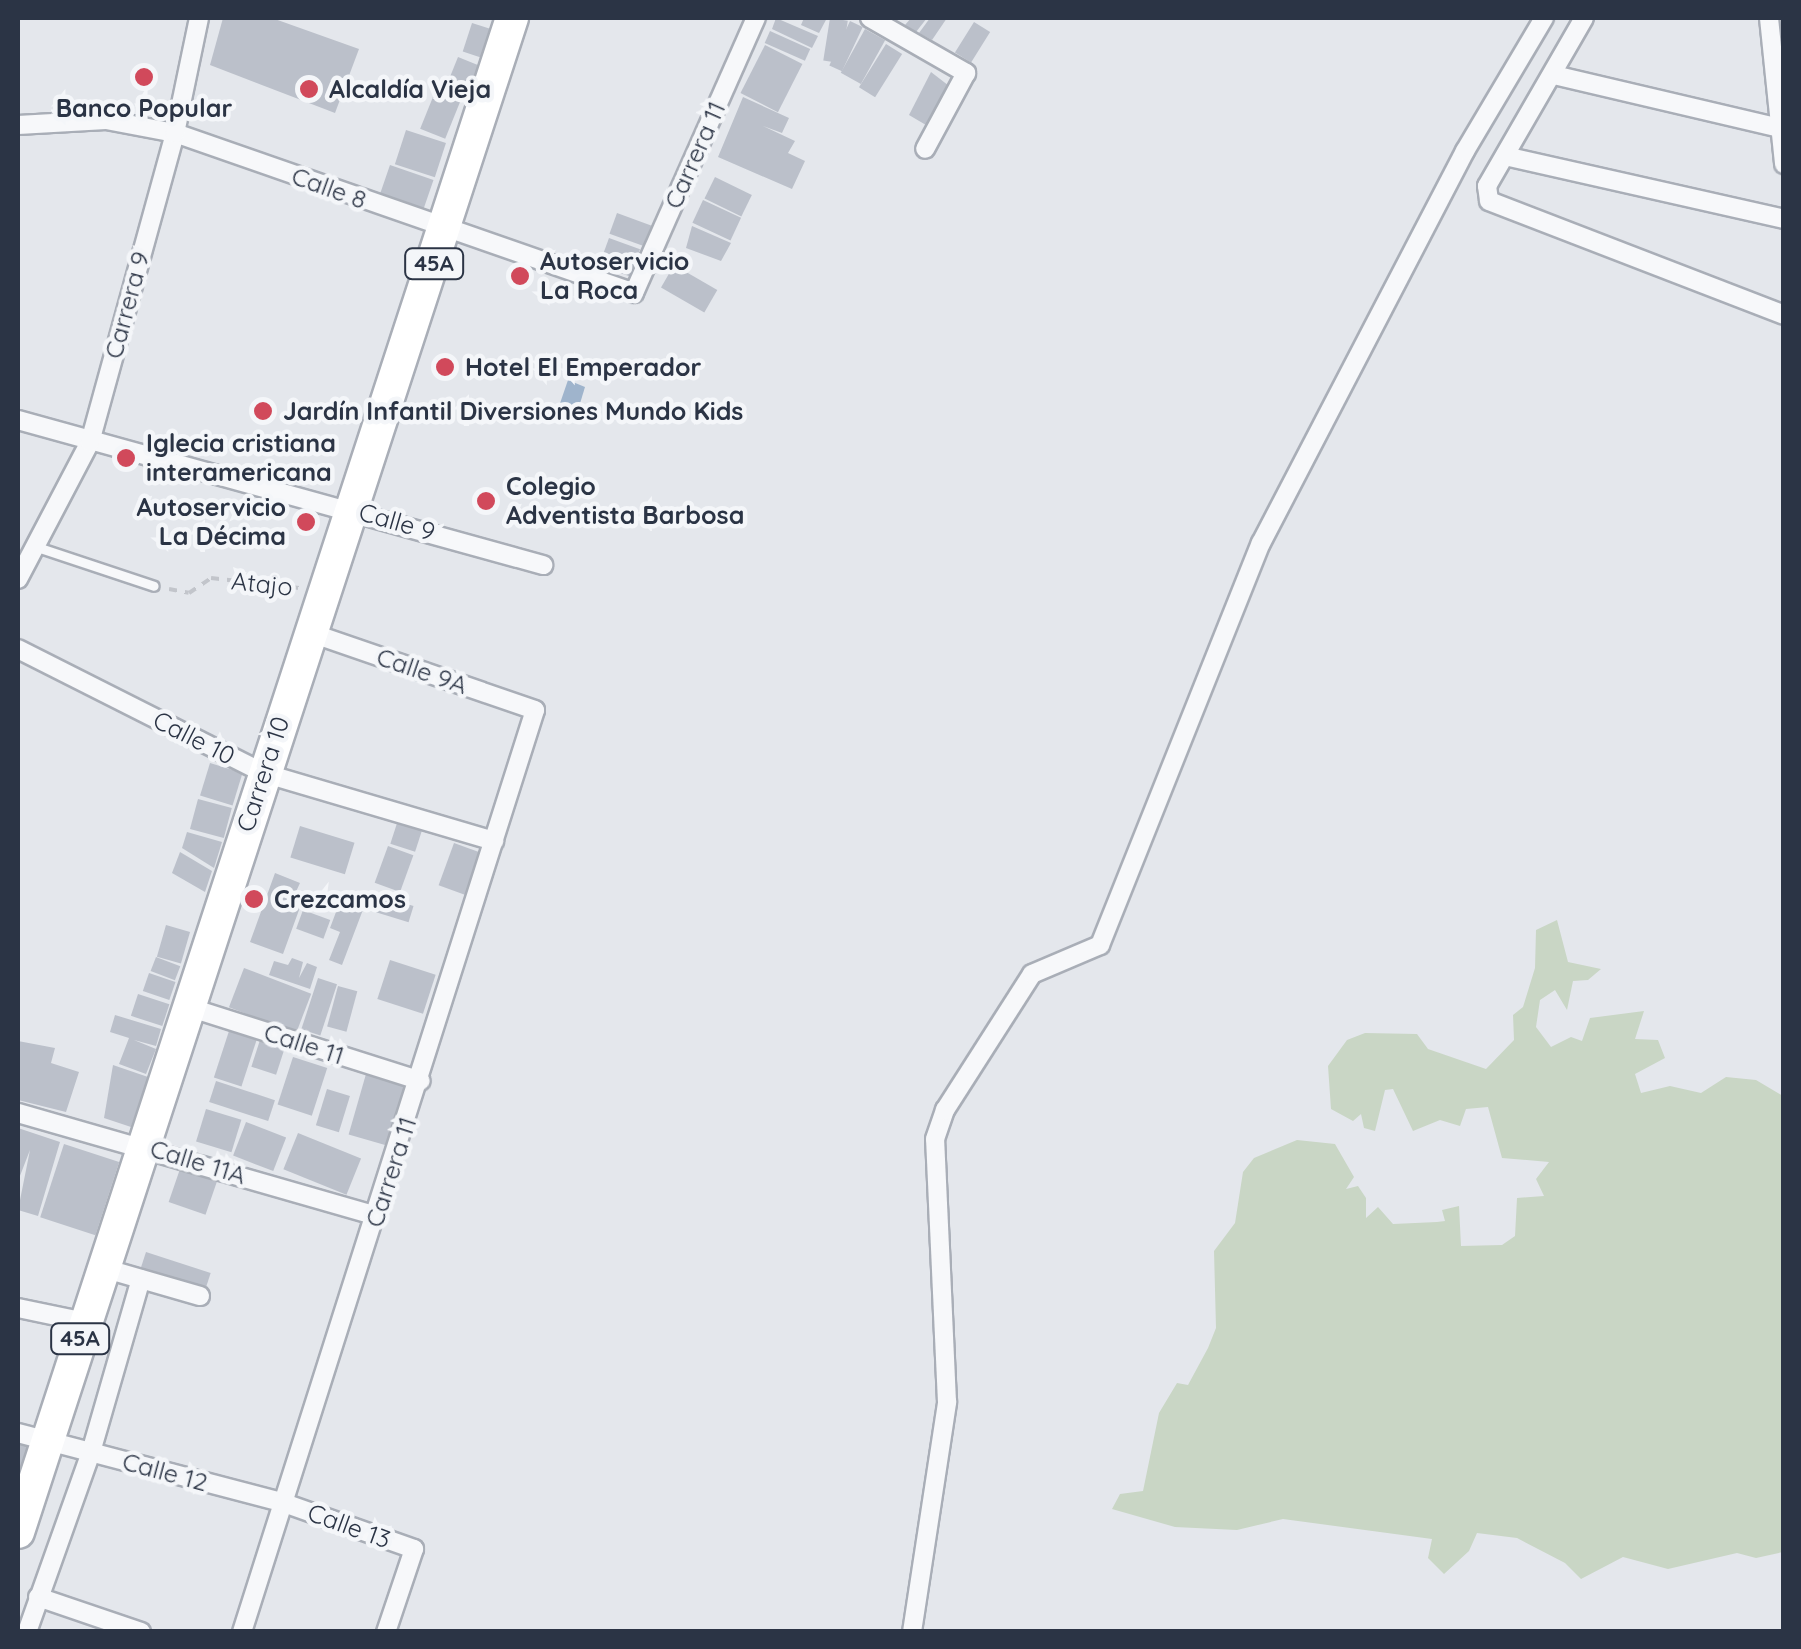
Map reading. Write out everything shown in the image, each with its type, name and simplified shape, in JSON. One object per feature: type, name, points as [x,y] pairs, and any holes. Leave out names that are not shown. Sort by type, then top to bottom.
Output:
[{"type":"highway","name":"Carrera 10","points":[[18,1532],[32,1437],[86,1322],[512,18]]},
{"type":"street","name":"Carrera 9","points":[[18,579],[90,442],[174,133],[199,18]]},
{"type":"street","name":"Carrera 11","points":[[634,293],[756,18]]},
{"type":"street","points":[[870,18],[966,74],[925,150]]},
{"type":"street","points":[[912,1632],[947,1402],[936,1139],[944,1110],[1032,974],[1100,945],[1261,543],[1465,151],[1544,18]]},
{"type":"street","points":[[1584,18],[1554,76],[1487,186],[1489,202],[1784,315]]},
{"type":"street","points":[[1769,18],[1784,164]]},
{"type":"street","points":[[1554,76],[1780,128]]},
{"type":"street","name":"Calle 8","points":[[18,125],[106,120],[174,133],[634,293]]},
{"type":"street","points":[[1505,156],[1784,219]]},
{"type":"street","name":"Calle 9","points":[[18,420],[353,508],[542,565]]},
{"type":"street","name":"Calle 9A","points":[[309,632],[535,710]]},
{"type":"street","name":"Calle 10","points":[[18,649],[263,773],[494,841]]},
{"type":"street","name":"Carrera 11","points":[[242,1632],[421,1081],[535,710]]},
{"type":"street","name":"Calle 11","points":[[188,1007],[421,1081]]},
{"type":"street","name":"Calle 11A","points":[[18,1113],[377,1216]]},
{"type":"street","points":[[103,1268],[200,1296]]},
{"type":"street","points":[[26,1632],[91,1452],[141,1279]]},
{"type":"street","points":[[18,1308],[86,1322]]},
{"type":"street","name":"Calle 12","points":[[32,1437],[284,1503]]},
{"type":"street","name":"Calle 13","points":[[284,1503],[414,1550],[386,1632]]},
{"type":"street","points":[[38,1597],[141,1632]]},
{"type":"lane","points":[[34,546],[154,586]]},
{"type":"path","name":"Atajo","points":[[154,586],[189,593],[211,578],[314,590]]},
{"type":"green space","points":[[1557,920],[1568,962],[1601,969],[1588,980],[1573,981],[1567,1010],[1555,990],[1540,1000],[1536,1027],[1551,1047],[1571,1037],[1582,1041],[1590,1018],[1644,1011],[1635,1039],[1658,1040],[1665,1058],[1635,1074],[1641,1093],[1670,1086],[1701,1093],[1726,1077],[1756,1080],[1783,1096],[1783,1552],[1756,1558],[1737,1553],[1668,1569],[1623,1557],[1581,1579],[1565,1563],[1517,1538],[1477,1533],[1469,1551],[1444,1574],[1428,1558],[1432,1539],[1283,1519],[1237,1530],[1175,1527],[1112,1509],[1120,1494],[1143,1491],[1159,1413],[1177,1383],[1188,1385],[1208,1348],[1216,1328],[1214,1251],[1235,1223],[1243,1172],[1254,1158],[1297,1140],[1335,1144],[1354,1177],[1346,1189],[1358,1186],[1366,1198],[1366,1218],[1378,1207],[1393,1224],[1445,1221],[1442,1210],[1459,1206],[1461,1246],[1502,1245],[1515,1236],[1517,1198],[1544,1196],[1536,1179],[1549,1162],[1502,1158],[1488,1107],[1466,1109],[1460,1126],[1440,1120],[1413,1131],[1393,1089],[1385,1090],[1375,1131],[1364,1128],[1361,1114],[1353,1121],[1331,1109],[1328,1066],[1347,1040],[1365,1033],[1417,1034],[1428,1049],[1486,1069],[1514,1040],[1513,1015],[1523,1007],[1535,968],[1536,930]]},
{"type":"water","points":[[568,380],[585,387],[575,420],[567,422],[556,415]]},
{"type":"building","name":"Alcaldía Vieja","points":[[223,18],[272,18],[359,49],[335,113],[210,65]]},
{"type":"building","points":[[776,18],[818,36],[812,48],[772,29]]},
{"type":"building","points":[[804,18],[827,18],[819,33],[801,25]]},
{"type":"building","points":[[830,18],[848,21],[841,63],[823,60]]},
{"type":"building","points":[[911,18],[927,18],[916,32],[905,25]]},
{"type":"building","points":[[930,18],[947,18],[932,40],[919,33]]},
{"type":"building","points":[[850,21],[863,27],[842,71],[829,65]]},
{"type":"building","points":[[974,22],[990,32],[971,63],[955,53]]},
{"type":"building","points":[[472,23],[490,29],[481,57],[463,52]]},
{"type":"building","points":[[865,29],[885,40],[861,84],[841,73]]},
{"type":"building","points":[[770,31],[810,49],[805,61],[765,43]]},
{"type":"building","points":[[886,44],[902,54],[875,97],[859,87]]},
{"type":"building","points":[[765,45],[802,64],[778,112],[740,93]]},
{"type":"building","points":[[458,57],[480,66],[471,89],[449,80]]},
{"type":"building","points":[[931,72],[953,89],[931,128],[909,115]]},
{"type":"building","points":[[437,87],[462,97],[445,139],[420,129]]},
{"type":"building","points":[[743,97],[789,118],[782,133],[763,126],[795,141],[788,153],[805,161],[792,189],[718,157]]},
{"type":"building","points":[[406,130],[446,143],[435,177],[395,164]]},
{"type":"building","points":[[390,165],[433,180],[423,210],[380,195]]},
{"type":"building","points":[[715,177],[752,195],[741,217],[704,199]]},
{"type":"building","points":[[703,200],[741,218],[730,240],[692,223]]},
{"type":"building","points":[[617,213],[652,226],[644,246],[609,234]]},
{"type":"building","points":[[692,226],[731,243],[721,261],[686,248]]},
{"type":"building","points":[[609,238],[640,249],[630,277],[599,265]]},
{"type":"building","points":[[674,265],[717,290],[704,313],[661,288]]},
{"type":"building","points":[[210,763],[243,773],[233,805],[200,796]]},
{"type":"building","points":[[198,799],[232,808],[224,838],[190,829]]},
{"type":"building","points":[[399,817],[424,825],[415,852],[390,844]]},
{"type":"building","points":[[300,826],[355,843],[345,874],[290,858]]},
{"type":"building","points":[[187,832],[222,842],[214,868],[182,848]]},
{"type":"building","points":[[454,843],[485,854],[470,897],[439,885]]},
{"type":"building","points":[[388,846],[413,855],[400,892],[375,883]]},
{"type":"building","points":[[180,852],[212,871],[205,892],[172,873]]},
{"type":"building","points":[[275,873],[300,883],[294,896],[303,899],[283,954],[250,942]]},
{"type":"building","points":[[381,896],[414,906],[409,922],[376,912]]},
{"type":"building","points":[[352,902],[364,907],[342,965],[329,960],[340,932],[330,928],[339,904]]},
{"type":"building","points":[[303,910],[330,920],[323,939],[296,929]]},
{"type":"building","points":[[166,925],[190,932],[181,964],[157,957]]},
{"type":"building","points":[[156,957],[180,966],[175,980],[151,971]]},
{"type":"building","points":[[292,958],[303,962],[299,978],[307,963],[317,967],[310,989],[269,975],[274,961],[288,965]]},
{"type":"building","points":[[390,960],[436,975],[423,1014],[377,999]]},
{"type":"building","points":[[244,968],[311,994],[296,1033],[229,1007]]},
{"type":"building","points":[[149,973],[175,982],[169,1000],[143,991]]},
{"type":"building","points":[[318,978],[337,984],[320,1036],[301,1029]]},
{"type":"building","points":[[338,986],[357,991],[346,1032],[327,1027]]},
{"type":"building","points":[[138,994],[169,1004],[162,1026],[131,1016]]},
{"type":"building","points":[[115,1015],[161,1029],[156,1046],[134,1040],[156,1049],[146,1074],[119,1064],[129,1038],[110,1032]]},
{"type":"building","points":[[229,1031],[257,1040],[241,1087],[214,1078]]},
{"type":"building","points":[[260,1040],[285,1048],[276,1075],[251,1067]]},
{"type":"building","points":[[18,1041],[55,1048],[51,1063],[79,1072],[66,1112],[18,1100]]},
{"type":"building","points":[[293,1057],[327,1068],[312,1116],[278,1105]]},
{"type":"building","points":[[113,1065],[148,1077],[131,1127],[104,1118]]},
{"type":"building","points":[[366,1074],[410,1087],[393,1147],[349,1135]]},
{"type":"building","points":[[216,1081],[275,1100],[268,1121],[209,1102]]},
{"type":"building","points":[[327,1089],[350,1096],[339,1132],[316,1125]]},
{"type":"building","points":[[206,1109],[241,1120],[231,1152],[196,1142]]},
{"type":"building","points":[[246,1122],[286,1137],[273,1171],[233,1156]]},
{"type":"building","points":[[18,1128],[60,1142],[38,1216],[18,1210],[30,1150],[18,1181]]},
{"type":"building","points":[[298,1133],[361,1158],[346,1195],[283,1169]]},
{"type":"building","points":[[64,1144],[119,1162],[95,1235],[40,1217]]},
{"type":"building","points":[[181,1166],[218,1179],[206,1215],[169,1202]]},
{"type":"building","points":[[146,1252],[211,1273],[200,1305],[135,1284]]},
{"type":"building","points":[[18,1437],[34,1442],[18,1491]]},
{"type":"place","name":"Banco Popular","points":[[144,77]]},
{"type":"place","name":"Alcaldía Vieja","points":[[309,89]]},
{"type":"place","name":"Autoservicio La Roca","points":[[520,276]]},
{"type":"place","name":"Hotel El Emperador","points":[[445,367]]},
{"type":"place","name":"Jardín Infantil Diversiones Mundo Kids","points":[[263,411]]},
{"type":"place","name":"Iglecia cristiana interamericana","points":[[126,458]]},
{"type":"place","name":"Colegio Adventista Barbosa","points":[[486,501]]},
{"type":"place","name":"Autoservicio La Décima","points":[[306,522]]},
{"type":"place","name":"Crezcamos","points":[[254,899]]}]
